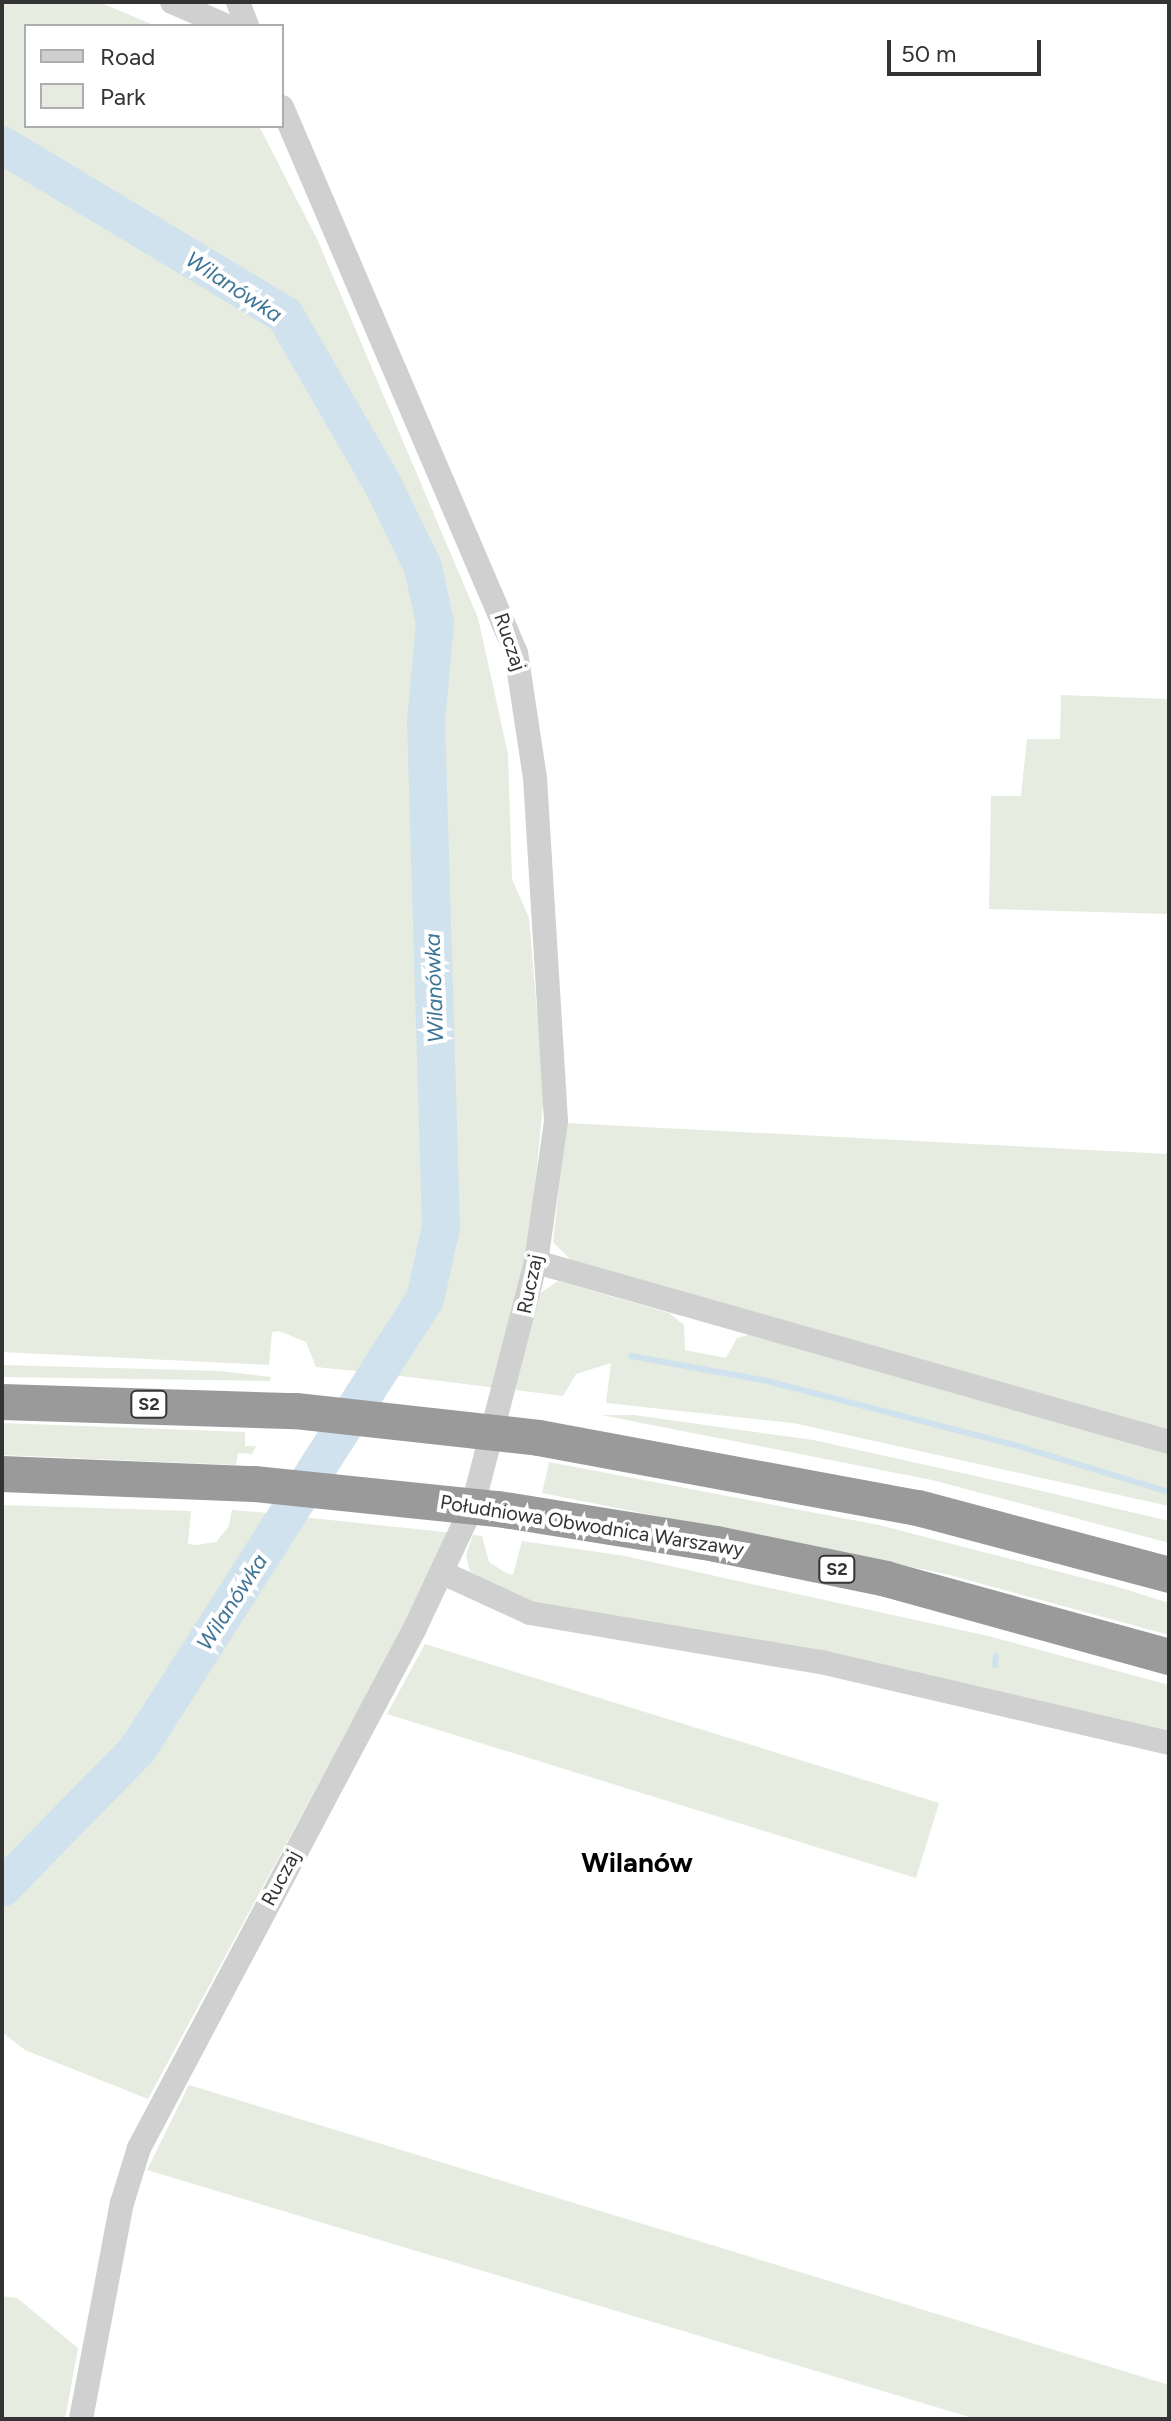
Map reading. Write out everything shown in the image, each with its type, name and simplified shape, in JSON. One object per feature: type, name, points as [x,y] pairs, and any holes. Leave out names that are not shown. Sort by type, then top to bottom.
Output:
[{"type":"highway","name":"S2","points":[[2,1402],[296,1411],[539,1438],[918,1508],[1169,1575]]},
{"type":"highway","name":"Południowa Obwodnica Warszawy","points":[[2,1474],[254,1484],[498,1509],[716,1544],[886,1579],[1169,1657]]},
{"type":"street","points":[[172,2],[222,24]]},
{"type":"street","points":[[238,2],[246,24]]},
{"type":"street","name":"Ruczaj","points":[[81,2419],[122,2203],[139,2148],[443,1573],[473,1505],[496,1433],[536,1262],[557,1084],[526,698],[516,653],[466,526],[284,112]]},
{"type":"street","points":[[536,1262],[1169,1442]]},
{"type":"street","points":[[443,1573],[530,1613],[834,1665],[1169,1743]]},
{"type":"green space","points":[[2,2],[99,2],[151,24],[24,24],[24,128],[260,128],[318,241],[478,618],[508,754],[512,879],[529,918],[544,1094],[528,1257],[497,1388],[385,1374],[417,1329],[443,1268],[449,1226],[445,1088],[428,1088],[431,1223],[426,1261],[366,1372],[316,1367],[306,1342],[279,1331],[272,1332],[269,1365],[2,1352]]},
{"type":"green space","points":[[1061,695],[1169,699],[1169,914],[989,909],[991,796],[1021,796],[1027,739],[1060,739]]},
{"type":"green space","points":[[566,1123],[1169,1154],[1169,1434],[573,1262],[553,1242]]},
{"type":"green space","points":[[558,1281],[669,1313],[684,1325],[685,1350],[726,1358],[737,1338],[752,1334],[1169,1451],[1169,1506],[793,1423],[606,1403],[611,1363],[576,1374],[563,1396],[515,1390],[539,1294]]},
{"type":"green space","points":[[2,1365],[221,1371],[271,1377],[270,1381],[2,1377]]},
{"type":"green space","points":[[601,1415],[634,1415],[813,1440],[1029,1488],[1169,1521],[1169,1543],[932,1480]]},
{"type":"green space","points":[[2,1423],[245,1432],[245,1446],[256,1446],[252,1454],[238,1453],[236,1465],[2,1455]]},
{"type":"green space","points":[[549,1462],[879,1525],[1118,1587],[1169,1603],[1169,1635],[946,1574],[542,1493]]},
{"type":"green space","points":[[2,1505],[191,1511],[188,1544],[195,1545],[216,1542],[229,1526],[232,1510],[280,1514],[232,1592],[245,1595],[302,1517],[454,1533],[148,2099],[25,2050],[2,2032]]},
{"type":"green space","points":[[473,1535],[482,1536],[489,1562],[513,1575],[522,1541],[625,1556],[988,1636],[1169,1685],[1169,1732],[876,1663],[538,1604],[470,1572],[466,1555]]},
{"type":"green space","points":[[425,1644],[939,1803],[916,1878],[387,1714]]},
{"type":"green space","points":[[189,2085],[1169,2385],[1169,2419],[976,2419],[147,2170]]},
{"type":"green space","points":[[2,2296],[17,2298],[78,2348],[65,2419],[2,2419]]},
{"type":"waterway","name":"Wilanówka","points":[[2,145],[285,315],[383,485],[423,567],[435,623],[426,721],[441,1227],[425,1299],[138,1749],[2,1888]]},
{"type":"waterway","points":[[631,1356],[767,1381],[1015,1445],[1169,1492]]},
{"type":"waterway","points":[[995,1665],[996,1656]]},
{"type":"district","name":"Wilanów","points":[[637,1862]]}]
